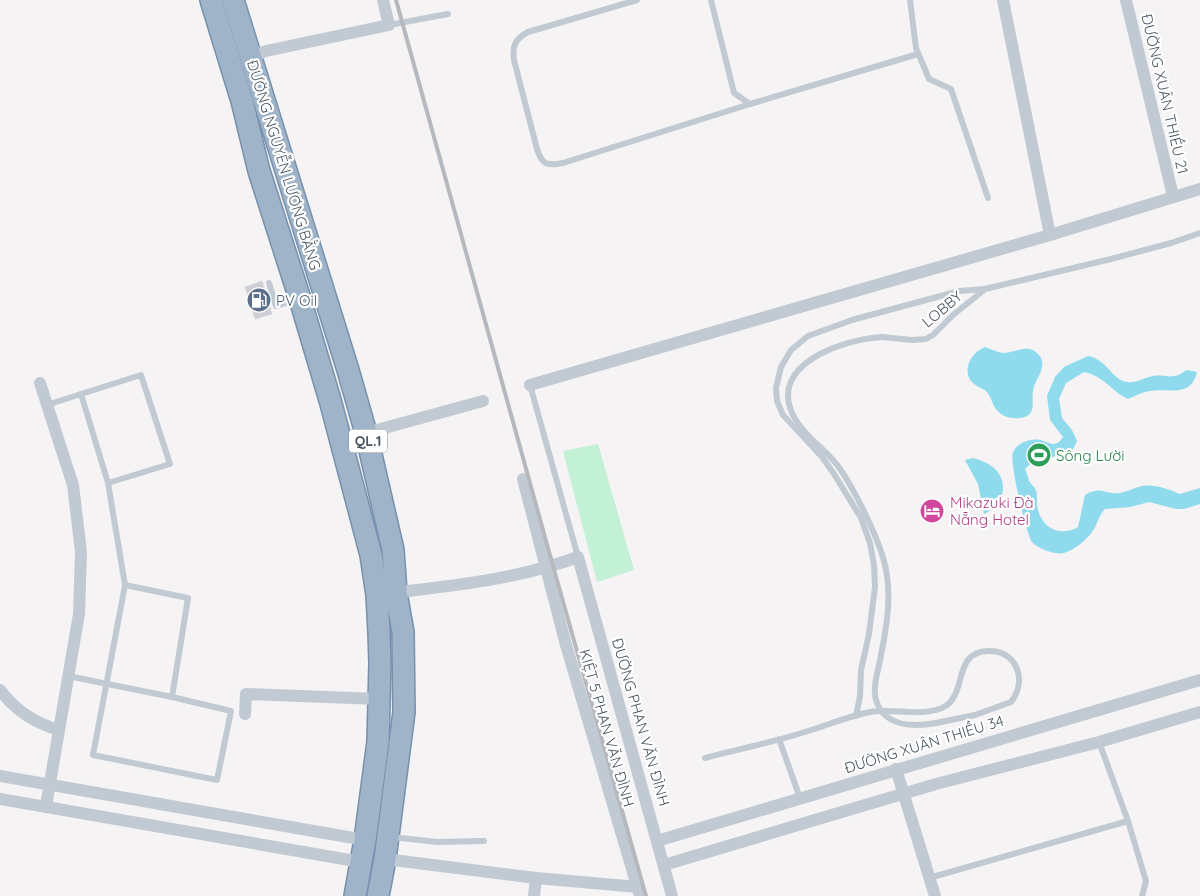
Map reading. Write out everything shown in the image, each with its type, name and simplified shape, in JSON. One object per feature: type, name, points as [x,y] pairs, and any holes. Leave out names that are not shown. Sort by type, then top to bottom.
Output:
[{"type":"highway","name":"QL.1","points":[[211,0],[231,66]]},
{"type":"highway","name":"ĐƯỜNG NGUYỄN LƯƠNG BẰNG","points":[[233,0],[366,433],[393,550],[386,594],[380,663],[378,742],[365,840],[355,896]]},
{"type":"highway","name":"ĐƯỜNG NGUYỄN LƯƠNG BẰNG","points":[[231,66],[242,101],[259,171],[330,400],[369,546],[386,594],[403,632],[404,712],[385,859],[378,896]]},
{"type":"street","points":[[231,66],[266,51],[389,25],[383,0]]},
{"type":"street","points":[[1003,0],[1050,235]]},
{"type":"street","name":"ĐƯỜNG XUÂN THIỀU 21","points":[[1126,0],[1173,196]]},
{"type":"street","points":[[530,385],[1050,235],[1200,189]]},
{"type":"street","points":[[40,383],[73,485],[81,552],[79,614],[46,806]]},
{"type":"street","points":[[366,433],[483,401]]},
{"type":"street","name":"KIỆT 5 PHAN VĂN ĐÌNH","points":[[523,479],[545,568],[639,892]]},
{"type":"street","points":[[386,594],[468,584],[545,568],[578,558]]},
{"type":"street","name":"ĐƯỜNG PHAN VĂN ĐÌNH","points":[[578,558],[672,896]]},
{"type":"street","name":"ĐƯỜNG XUÂN THIỀU 34","points":[[657,840],[896,769],[1199,683]]},
{"type":"street","points":[[0,690],[14,707],[43,726],[59,730]]},
{"type":"street","points":[[245,714],[246,694],[379,699]]},
{"type":"street","points":[[664,865],[904,794],[1100,742],[1200,712]]},
{"type":"street","points":[[896,769],[935,896]]},
{"type":"street","points":[[0,776],[365,840]]},
{"type":"street","points":[[0,799],[361,862]]},
{"type":"street","points":[[385,859],[639,892]]},
{"type":"street","points":[[534,896],[536,878]]},
{"type":"lane","points":[[637,0],[528,32],[516,40],[513,46],[514,60],[537,149],[542,161],[547,164],[563,163],[750,104],[918,54]]},
{"type":"lane","points":[[711,0],[734,93],[750,104]]},
{"type":"lane","points":[[910,0],[918,54],[929,79],[951,88],[988,198]]},
{"type":"lane","points":[[389,25],[448,14]]},
{"type":"lane","points":[[856,716],[860,696],[861,670],[869,634],[875,587],[870,542],[861,518],[834,474],[822,457],[783,415],[777,401],[776,388],[781,367],[791,350],[808,336],[852,320],[959,291],[985,289],[1171,243],[1200,233]]},
{"type":"lane","points":[[269,283],[276,306],[300,299]]},
{"type":"lane","name":"LOBBY","points":[[705,758],[779,739],[870,712],[920,713],[942,707],[955,697],[964,664],[969,658],[987,651],[998,652],[1008,656],[1016,664],[1020,685],[1015,698],[1011,702],[975,715],[921,726],[904,725],[892,720],[880,709],[875,698],[888,614],[889,591],[885,564],[875,537],[851,487],[838,466],[800,425],[793,415],[790,401],[790,388],[794,374],[809,361],[825,352],[853,341],[882,337],[912,340],[926,338],[933,335],[953,315],[985,289]]},
{"type":"lane","points":[[47,405],[141,375],[170,464],[108,483]]},
{"type":"lane","points":[[530,385],[578,558]]},
{"type":"lane","points":[[68,676],[106,683],[172,697],[231,711],[217,780],[93,755],[106,683],[124,585],[108,483],[81,394]]},
{"type":"lane","points":[[124,585],[188,598],[172,697]]},
{"type":"lane","points":[[779,739],[800,798]]},
{"type":"lane","points":[[1100,742],[1128,821],[1146,881],[1142,896]]},
{"type":"lane","points":[[930,878],[1128,821]]},
{"type":"lane","points":[[388,837],[437,842],[484,841]]},
{"type":"green space","points":[[598,444],[634,570],[597,582],[563,451]]},
{"type":"water","points":[[985,347],[1003,353],[1031,349],[1042,360],[1042,369],[1033,391],[1032,408],[1026,417],[1012,418],[1002,414],[996,409],[987,392],[974,384],[968,376],[968,366],[972,357]]},
{"type":"water","name":"Sông Lười","points":[[1088,356],[1098,360],[1119,379],[1128,382],[1153,376],[1174,376],[1186,370],[1197,372],[1190,386],[1185,389],[1157,390],[1139,394],[1128,399],[1102,380],[1084,372],[1066,383],[1059,399],[1062,418],[1072,430],[1077,441],[1072,451],[1064,457],[1055,456],[1047,460],[1033,461],[1025,469],[1037,496],[1040,517],[1048,526],[1054,529],[1059,531],[1072,530],[1078,527],[1085,495],[1100,490],[1119,493],[1142,486],[1157,486],[1180,494],[1200,488],[1200,504],[1184,509],[1176,509],[1149,502],[1130,507],[1105,509],[1094,529],[1085,540],[1064,553],[1056,553],[1038,547],[1029,536],[1022,512],[1012,458],[1015,448],[1030,440],[1054,444],[1061,440],[1063,437],[1050,420],[1047,396],[1055,377],[1064,367]]},
{"type":"water","points":[[973,458],[994,468],[1002,481],[1003,487],[1000,500],[996,506],[984,514],[978,484],[965,460]]},
{"type":"building","name":"PV Oil","points":[[262,281],[272,314],[255,319],[245,287]]},
{"type":"railway","points":[[396,0],[646,896]]},
{"type":"place","name":"PV Oil","points":[[259,300]]},
{"type":"place","name":"Sông Lười","points":[[1039,455]]},
{"type":"place","name":"Mikazuki Đà Nẵng Hotel","points":[[932,511]]}]
